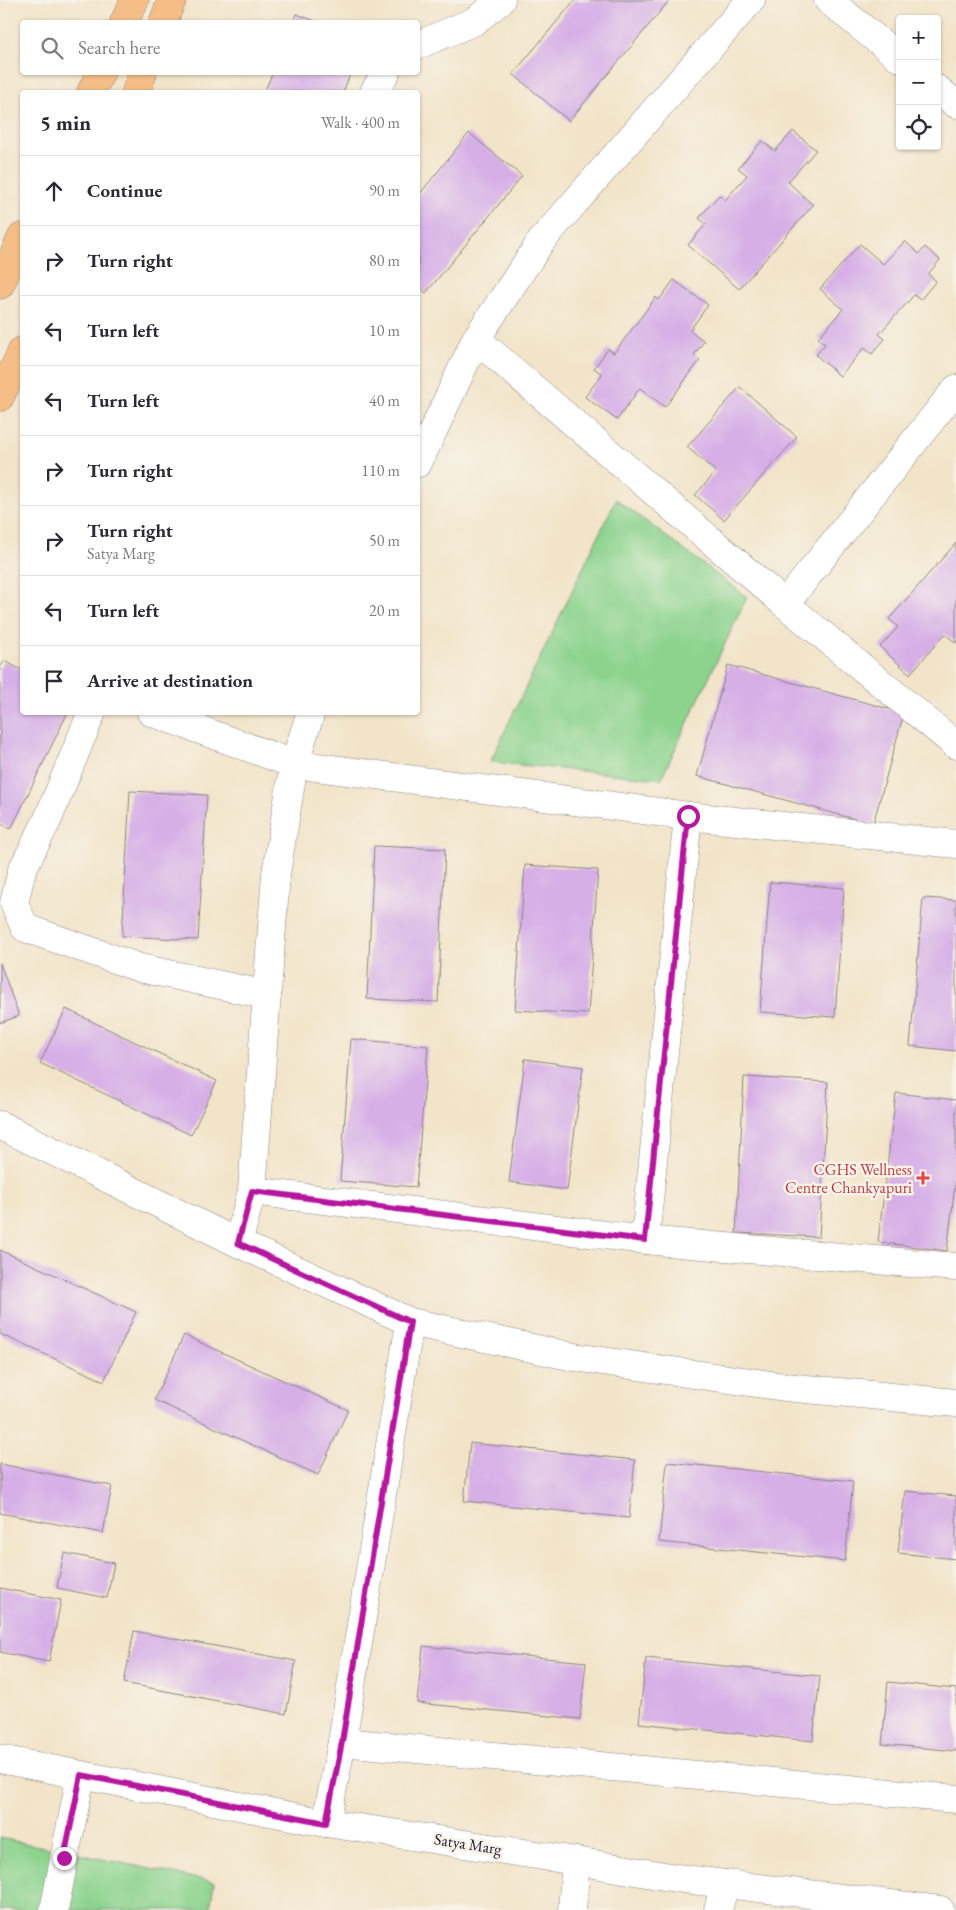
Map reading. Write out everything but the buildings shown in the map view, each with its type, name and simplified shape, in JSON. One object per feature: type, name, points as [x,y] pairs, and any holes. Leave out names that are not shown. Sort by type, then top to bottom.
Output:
[{"type":"main road","points":[[125,20],[135,0]]},
{"type":"main road","points":[[164,20],[172,0]]},
{"type":"main road","points":[[92,90],[100,75]]},
{"type":"main road","points":[[137,90],[142,75]]},
{"type":"main road","points":[[0,285],[20,241]]},
{"type":"main road","points":[[0,397],[20,355]]},
{"type":"street","points":[[420,44],[475,21],[501,0]]},
{"type":"street","points":[[420,459],[476,339],[542,240],[751,0]]},
{"type":"street","points":[[828,0],[896,55]]},
{"type":"street","points":[[375,90],[384,75]]},
{"type":"street","points":[[941,92],[956,104]]},
{"type":"street","points":[[476,339],[785,604],[956,745]]},
{"type":"street","points":[[785,604],[956,389]]},
{"type":"street","points":[[91,715],[47,821],[22,870],[14,903],[26,928],[140,968],[267,995]]},
{"type":"street","points":[[159,715],[294,764],[688,816],[956,844]]},
{"type":"street","points":[[238,1243],[252,1191],[276,874],[294,764],[310,715]]},
{"type":"street","points":[[645,1240],[688,816]]},
{"type":"street","points":[[0,1125],[238,1243],[410,1322],[574,1357],[785,1387],[956,1404]]},
{"type":"street","points":[[252,1191],[645,1240],[956,1268]]},
{"type":"street","points":[[326,1823],[342,1742],[410,1322]]},
{"type":"street","points":[[342,1742],[956,1799]]},
{"type":"street","name":"Satya Marg","points":[[0,1759],[326,1823],[725,1884],[818,1903],[940,1910]]},
{"type":"street","points":[[54,1910],[81,1775]]},
{"type":"street","points":[[572,1910],[576,1861]]},
{"type":"street","points":[[718,1910],[725,1884]]},
{"type":"green space","points":[[616,499],[747,597],[661,779],[490,762]]},
{"type":"green space","points":[[0,1838],[214,1882],[210,1910],[0,1910]]},
{"type":"place","name":"CGHS Wellness Centre Chankyapuri","points":[[923,1178]]},
{"type":"route","points":[[64,1858],[81,1775],[326,1823],[342,1742],[410,1322],[238,1243],[252,1191],[645,1240],[688,816]]}]
